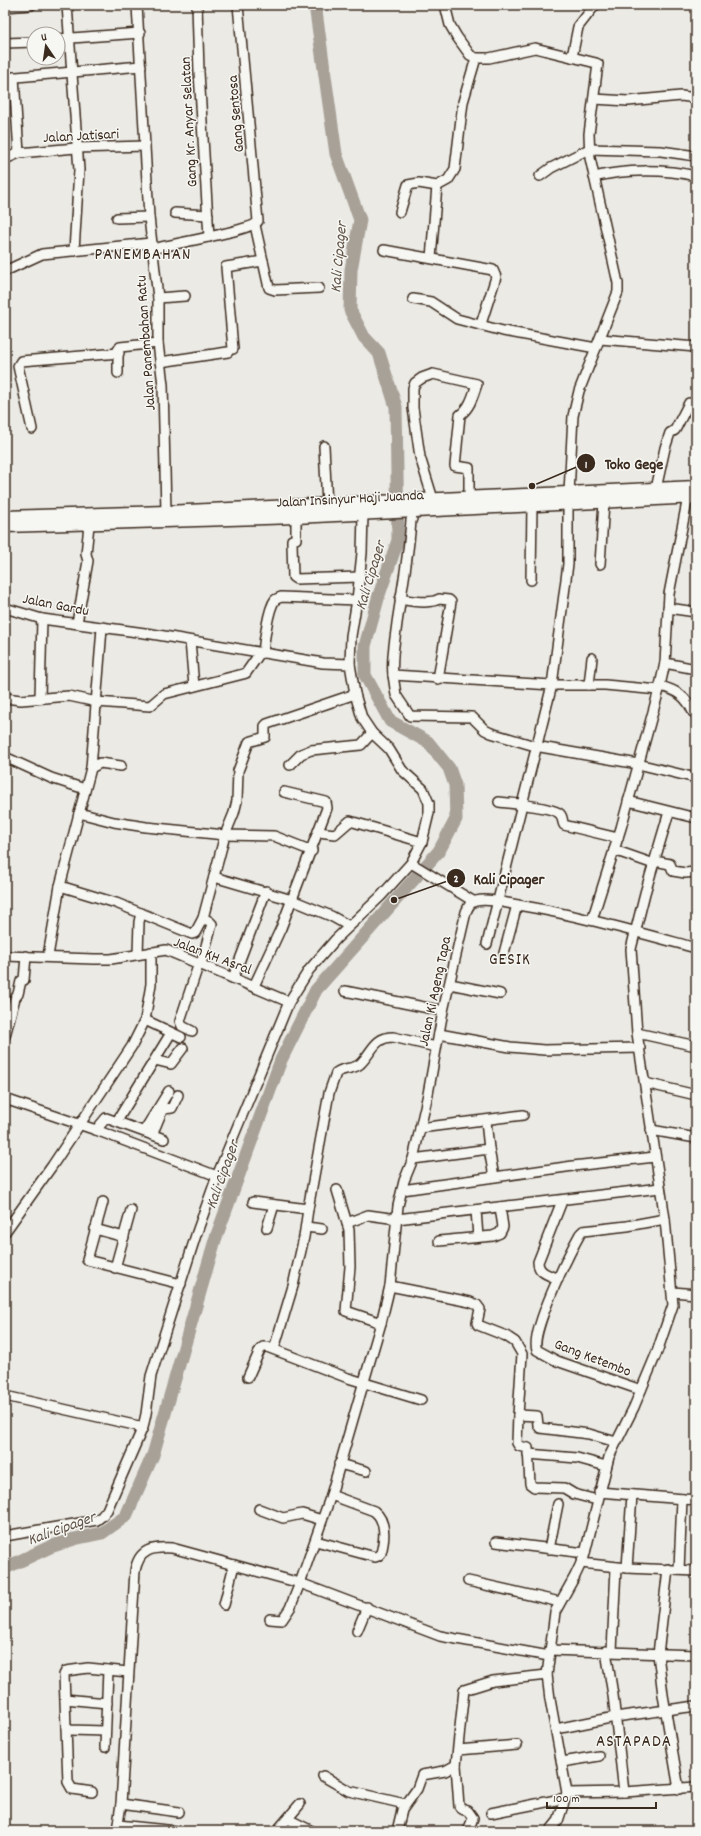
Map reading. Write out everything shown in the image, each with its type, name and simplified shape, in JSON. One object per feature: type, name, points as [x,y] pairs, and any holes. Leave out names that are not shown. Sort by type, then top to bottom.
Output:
[{"type":"highway","name":"Jalan Insinyur Haji Juanda","points":[[5,526],[166,512],[258,513],[296,518],[415,512],[532,504],[568,498],[656,489],[696,487]]},
{"type":"highway","name":"Jalan Insinyur Haji Juanda","points":[[415,512],[433,499],[568,498],[604,502],[692,497]]},
{"type":"highway","name":"Jalan Insinyur Haji Juanda","points":[[5,517],[72,520],[89,524],[258,513],[327,505],[383,501],[415,512]]},
{"type":"street","points":[[5,7],[31,5]]},
{"type":"street","points":[[67,5],[76,148],[79,170],[74,251]]},
{"type":"street","name":"Jalan Panembahan Ratu","points":[[137,5],[140,33],[149,217],[151,246],[158,298],[158,343],[163,385],[166,512]]},
{"type":"street","name":"Gang Kr. Anyar Selatan","points":[[197,5],[199,72],[209,237]]},
{"type":"street","name":"Gang Sentosa","points":[[238,5],[257,223],[269,288],[275,290],[319,288]]},
{"type":"street","points":[[445,5],[450,25],[457,37],[470,55],[476,58],[489,58],[535,48],[598,64],[589,134],[589,149],[618,283],[618,292],[579,391],[573,416],[568,498],[568,564],[552,686],[498,902],[486,944]]},
{"type":"street","points":[[572,57],[578,27],[595,5]]},
{"type":"street","points":[[66,38],[140,33]]},
{"type":"street","points":[[5,43],[26,42]]},
{"type":"street","points":[[400,212],[408,185],[419,183],[438,186],[448,180],[455,169],[463,102],[476,58]]},
{"type":"street","points":[[5,160],[19,153],[10,78],[141,66]]},
{"type":"street","points":[[594,99],[628,101],[681,96],[696,98]]},
{"type":"street","name":"Jalan Jatisari","points":[[19,153],[76,148],[145,146]]},
{"type":"street","points":[[540,176],[550,168],[589,149],[662,151],[696,156]]},
{"type":"street","points":[[594,177],[609,173],[631,172],[666,172],[696,176]]},
{"type":"street","points":[[431,258],[438,186]]},
{"type":"street","points":[[175,213],[208,215]]},
{"type":"street","points":[[118,218],[149,217]]},
{"type":"street","points":[[5,271],[42,254],[151,246],[209,237],[257,223]]},
{"type":"street","points":[[384,250],[431,258],[494,272],[495,283],[475,323]]},
{"type":"street","points":[[160,362],[230,350],[226,267],[264,261]]},
{"type":"street","points":[[158,298],[185,296]]},
{"type":"street","points":[[414,299],[431,302],[457,319],[503,331],[596,348]]},
{"type":"street","points":[[600,339],[696,347]]},
{"type":"street","points":[[118,373],[118,353],[120,347],[158,343]]},
{"type":"street","points":[[32,429],[18,366],[20,361],[118,353]]},
{"type":"street","points":[[433,499],[420,457],[413,408],[413,388],[415,383],[422,378],[433,374],[477,384],[471,402],[465,412],[460,415],[455,466],[468,468],[469,498]]},
{"type":"street","points":[[656,489],[660,462],[666,443],[670,433],[675,430],[689,403]]},
{"type":"street","points":[[324,446],[327,505]]},
{"type":"street","points":[[592,920],[618,838],[660,688],[665,663],[668,608],[692,497]]},
{"type":"street","points":[[600,564],[604,502]]},
{"type":"street","points":[[531,580],[532,504]]},
{"type":"street","points":[[415,512],[410,520],[408,552],[400,599],[392,663],[396,695],[409,716],[472,717],[485,730],[491,733],[536,746],[638,764],[696,778]]},
{"type":"street","points":[[5,1536],[97,1520],[102,1516],[143,1427],[151,1376],[217,1176],[289,1002],[309,970],[349,926],[413,864],[422,842],[429,806],[425,792],[418,783],[402,770],[389,749],[372,733],[362,718],[355,694],[350,664],[351,636],[360,577],[363,514]]},
{"type":"street","points":[[296,518],[296,539],[292,540],[293,577],[296,579],[360,577]]},
{"type":"street","points":[[77,623],[87,568],[86,554],[89,524]]},
{"type":"street","points":[[5,698],[21,700],[69,696],[97,702],[150,706],[162,694],[243,674],[261,653],[267,625],[275,600],[281,597],[357,600]]},
{"type":"street","points":[[400,599],[420,602],[436,601],[439,599],[449,600],[451,602],[438,679]]},
{"type":"street","name":"Jalan Gardu","points":[[5,608],[42,619],[77,623],[323,663],[350,664]]},
{"type":"street","points":[[668,608],[696,612]]},
{"type":"street","points":[[40,698],[42,619]]},
{"type":"street","points":[[48,956],[60,886],[91,768],[102,628]]},
{"type":"street","points":[[190,641],[194,686]]},
{"type":"street","points":[[589,685],[592,658]]},
{"type":"street","points":[[665,663],[696,669]]},
{"type":"street","points":[[393,675],[552,686],[589,685],[671,688],[682,694],[693,712]]},
{"type":"street","points":[[60,886],[116,903],[192,934],[195,933],[203,918],[225,835],[236,801],[238,770],[249,742],[265,736],[265,726],[267,724],[355,694]]},
{"type":"street","points":[[290,765],[301,754],[311,750],[361,745],[372,733]]},
{"type":"street","points":[[5,757],[51,778],[85,789]]},
{"type":"street","points":[[91,768],[100,763],[121,766]]},
{"type":"street","points":[[254,986],[281,928],[312,852],[327,808],[327,803],[284,792]]},
{"type":"street","points":[[628,801],[696,818]]},
{"type":"street","points":[[499,802],[523,804],[560,813],[564,825],[587,829],[618,838]]},
{"type":"street","points":[[550,1831],[558,1821],[567,1796],[550,1699],[548,1675],[553,1619],[560,1602],[581,1563],[606,1466],[641,1390],[671,1314],[673,1305],[673,1292],[665,1219],[637,1033],[631,949],[645,893],[669,812]]},
{"type":"street","points":[[79,813],[128,824],[225,835],[276,836],[312,852]]},
{"type":"street","points":[[318,832],[335,834],[350,821],[422,842]]},
{"type":"street","points":[[614,850],[655,862],[670,864],[673,871],[684,873],[696,872]]},
{"type":"street","points":[[413,864],[473,901],[483,900],[498,902],[592,920],[696,948]]},
{"type":"street","points":[[214,877],[266,891],[292,900],[331,916],[349,926]]},
{"type":"street","points":[[232,978],[266,891]]},
{"type":"street","name":"Jalan Ki Ageng Tapa","points":[[270,1619],[282,1620],[290,1608],[316,1540],[331,1494],[382,1318],[390,1286],[396,1219],[402,1190],[413,1158],[420,1128],[438,1034],[466,912],[473,901]]},
{"type":"street","points":[[504,953],[516,905]]},
{"type":"street","points":[[138,954],[139,922],[141,913]]},
{"type":"street","points":[[192,1031],[182,1026],[180,1021],[212,924],[203,918]]},
{"type":"street","name":"Jalan KH Asral","points":[[5,956],[48,956],[111,959],[166,950],[200,963],[289,1002]]},
{"type":"street","points":[[5,1232],[80,1125],[132,1046],[145,1020],[151,984],[151,952]]},
{"type":"street","points":[[5,1036],[15,998],[18,994],[21,981],[24,980],[26,956]]},
{"type":"street","points":[[450,984],[500,994]]},
{"type":"street","points":[[344,991],[443,1011]]},
{"type":"street","points":[[145,1020],[181,1037]]},
{"type":"street","points":[[117,1121],[171,1033]]},
{"type":"street","points":[[637,1033],[696,1046]]},
{"type":"street","points":[[438,1034],[510,1047],[544,1050],[640,1048]]},
{"type":"street","points":[[274,1349],[293,1286],[306,1227],[329,1093],[336,1073],[360,1064],[380,1039],[387,1037],[436,1047]]},
{"type":"street","points":[[155,1060],[171,1064],[183,1048]]},
{"type":"street","points":[[645,1083],[696,1095]]},
{"type":"street","points":[[148,1133],[161,1104],[169,1091]]},
{"type":"street","points":[[172,1108],[178,1095]]},
{"type":"street","points":[[5,1099],[96,1130],[217,1176]]},
{"type":"street","points":[[161,1104],[172,1108]]},
{"type":"street","points":[[148,1133],[163,1109],[172,1108]]},
{"type":"street","points":[[420,1128],[486,1121],[523,1115]]},
{"type":"street","points":[[96,1130],[106,1118],[164,1139]]},
{"type":"street","points":[[486,1121],[494,1177]]},
{"type":"street","points":[[651,1130],[696,1138]]},
{"type":"street","points":[[413,1158],[489,1149]]},
{"type":"street","points":[[402,1190],[573,1166],[655,1157]]},
{"type":"street","points":[[347,1223],[362,1216],[396,1219],[562,1201],[660,1188]]},
{"type":"street","points":[[337,1190],[349,1230],[350,1267],[346,1311],[382,1318]]},
{"type":"street","points":[[562,1201],[538,1262],[538,1266],[544,1273],[558,1279],[580,1234],[583,1231],[627,1226],[665,1219]]},
{"type":"street","points":[[103,1202],[88,1260],[181,1284]]},
{"type":"street","points":[[253,1202],[308,1209]]},
{"type":"street","points":[[267,1228],[274,1205]]},
{"type":"street","points":[[439,1241],[493,1236],[502,1231],[500,1207]]},
{"type":"street","points":[[115,1268],[131,1210]]},
{"type":"street","points":[[476,1210],[478,1237]]},
{"type":"street","points":[[306,1227],[322,1229]]},
{"type":"street","points":[[95,1229],[124,1237]]},
{"type":"street","name":"Gang Ketembo","points":[[558,1279],[538,1329],[536,1348],[554,1360],[641,1390]]},
{"type":"street","points":[[390,1286],[470,1302],[477,1305],[480,1309],[477,1323],[478,1326],[501,1333],[515,1342],[521,1350],[523,1358],[517,1443],[519,1446],[527,1447],[529,1482],[532,1486],[564,1488],[574,1494],[598,1496],[632,1495],[696,1500]]},
{"type":"street","points":[[673,1292],[696,1294]]},
{"type":"street","points":[[248,1377],[260,1350],[263,1347],[274,1349],[327,1371],[421,1400]]},
{"type":"street","points":[[5,1396],[143,1427]]},
{"type":"street","points":[[518,1415],[537,1416],[538,1426],[540,1428],[589,1434],[616,1442]]},
{"type":"street","points":[[528,1454],[577,1458],[606,1466]]},
{"type":"street","points":[[339,1464],[366,1471]]},
{"type":"street","points":[[316,1540],[375,1557],[381,1553],[384,1526],[379,1514],[331,1494]]},
{"type":"street","points":[[627,1568],[632,1495]]},
{"type":"street","points":[[679,1570],[682,1499]]},
{"type":"street","points":[[549,1549],[558,1504]]},
{"type":"street","points":[[259,1509],[283,1518],[302,1514],[322,1520]]},
{"type":"street","points":[[496,1542],[585,1552]]},
{"type":"street","points":[[177,1831],[118,1828],[121,1804],[135,1571],[139,1558],[143,1553],[155,1548],[172,1548],[300,1583],[367,1607],[440,1636],[550,1653],[609,1651],[696,1655]]},
{"type":"street","points":[[581,1563],[616,1568],[696,1570]]},
{"type":"street","points":[[224,1605],[234,1565]]},
{"type":"street","points":[[616,1568],[609,1651],[624,1792]]},
{"type":"street","points":[[668,1569],[658,1654],[665,1710],[679,1789]]},
{"type":"street","points":[[468,1581],[560,1602]]},
{"type":"street","points":[[357,1631],[367,1607]]},
{"type":"street","points":[[92,1792],[72,1788],[68,1782],[64,1675],[66,1671],[88,1668],[128,1672]]},
{"type":"street","points":[[105,1747],[108,1670]]},
{"type":"street","points":[[468,1831],[473,1818],[468,1811],[459,1808],[456,1765],[463,1693],[465,1688],[493,1681],[548,1675]]},
{"type":"street","points":[[65,1699],[107,1704]]},
{"type":"street","points":[[556,1729],[615,1717],[696,1706]]},
{"type":"street","points":[[66,1727],[70,1730],[105,1731]]},
{"type":"street","points":[[458,1750],[517,1746]]},
{"type":"street","points":[[562,1762],[599,1756]]},
{"type":"street","points":[[397,1831],[405,1804],[418,1789],[422,1775],[445,1771],[456,1765]]},
{"type":"street","points":[[323,1776],[349,1791],[405,1804]]},
{"type":"street","points":[[491,1813],[567,1796],[696,1787]]},
{"type":"street","points":[[121,1804],[179,1812]]},
{"type":"street","points":[[277,1831],[300,1804]]},
{"type":"street","points":[[288,1819],[312,1831]]},
{"type":"street","points":[[558,1821],[558,1831]]},
{"type":"waterway","name":"Kali Cipager","points":[[5,1568],[50,1547],[74,1539],[102,1533],[126,1516],[153,1455],[215,1240],[281,1060],[316,990],[439,851],[456,819],[455,785],[449,768],[428,742],[390,721],[365,675],[365,646],[379,595],[398,540],[396,407],[379,353],[364,337],[350,310],[351,270],[360,220],[336,154],[315,5]]},
{"type":"place","name":"Toko Gege","points":[[532,486]]},
{"type":"place","name":"Kali Cipager","points":[[394,900]]},
{"type":"district","name":"PANEMBAHAN","points":[[143,253]]},
{"type":"district","name":"GESIK","points":[[510,958]]},
{"type":"district","name":"ASTAPADA","points":[[634,1740]]}]
